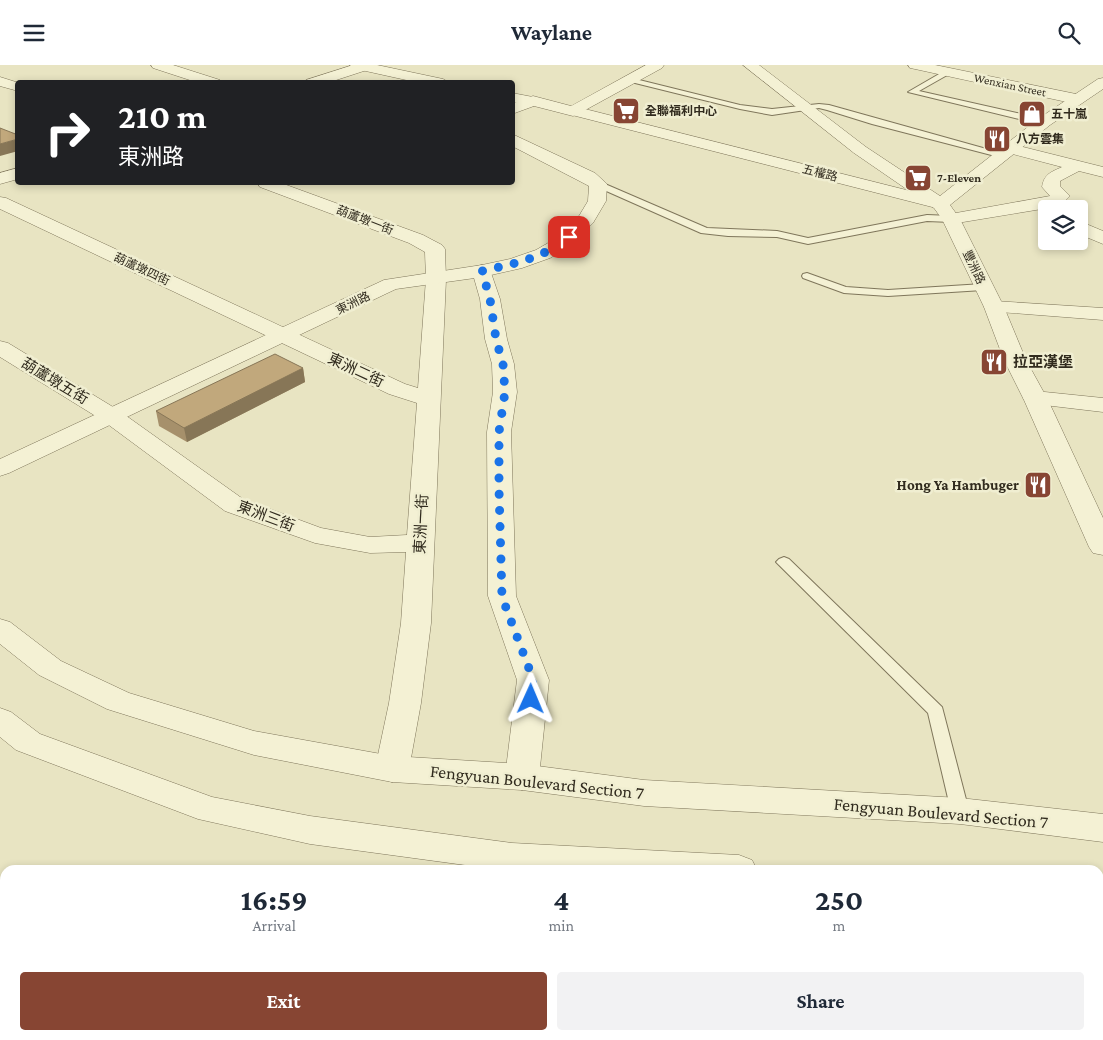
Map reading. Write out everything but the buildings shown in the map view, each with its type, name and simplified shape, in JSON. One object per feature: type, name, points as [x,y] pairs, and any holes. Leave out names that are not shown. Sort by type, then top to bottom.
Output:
[{"type":"street","points":[[158,65],[206,80]]},
{"type":"street","points":[[320,80],[363,65],[430,80]]},
{"type":"street","points":[[573,111],[657,65]]},
{"type":"street","points":[[750,65],[860,151],[946,211],[1038,209]]},
{"type":"street","name":"Wenxian Street","points":[[915,65],[1076,99]]},
{"type":"street","points":[[0,81],[15,86]]},
{"type":"street","points":[[946,211],[1007,152],[1044,122],[1103,82]]},
{"type":"street","name":"五權路","points":[[515,98],[573,111],[946,211]]},
{"type":"street","points":[[515,109],[533,101]]},
{"type":"street","points":[[515,140],[589,177],[598,184]]},
{"type":"street","points":[[1007,152],[1103,172]]},
{"type":"street","points":[[1057,200],[1061,196],[1051,187],[1052,179],[1076,166]]},
{"type":"street","points":[[0,179],[15,174]]},
{"type":"street","name":"東洲路","points":[[0,468],[391,284],[482,271],[532,259],[562,243],[579,228],[593,209],[598,192],[598,184]]},
{"type":"street","name":"葫蘆墩一街","points":[[271,185],[416,239],[435,249],[436,279]]},
{"type":"street","name":"葫蘆墩四街","points":[[0,202],[284,335]]},
{"type":"street","name":"豐洲路","points":[[946,211],[994,307],[1015,359],[1035,398],[1103,547]]},
{"type":"street","points":[[1088,231],[1103,238]]},
{"type":"street","points":[[482,271],[490,299],[496,339],[503,364],[505,392],[499,432],[502,597],[533,679],[522,777]]},
{"type":"street","name":"東洲一街","points":[[392,769],[405,703],[416,623],[419,543],[436,279]]},
{"type":"street","points":[[994,307],[1103,314]]},
{"type":"street","name":"東洲二街","points":[[284,335],[397,389],[429,399]]},
{"type":"street","name":"葫蘆墩五街","points":[[0,348],[110,415]]},
{"type":"street","points":[[1035,398],[1103,405]]},
{"type":"street","name":"東洲三街","points":[[110,415],[234,505],[315,535],[370,545],[419,543]]},
{"type":"street","name":"Fengyuan Boulevard Section 7","points":[[0,629],[50,668],[118,701],[254,743],[392,769],[522,777],[644,793],[960,811],[1103,828]]},
{"type":"street","points":[[0,720],[28,742],[200,807],[310,830],[512,857],[652,865]]},
{"type":"lane","points":[[946,71],[912,92],[1044,122]]},
{"type":"lane","points":[[630,79],[740,107],[772,112],[819,106],[875,123],[1007,152]]},
{"type":"lane","points":[[598,184],[705,231],[777,234],[808,241],[927,218],[946,211]]},
{"type":"lane","points":[[807,276],[844,290],[888,293],[983,287]]},
{"type":"lane","points":[[784,562],[936,711],[960,811]]},
{"type":"place","name":"全聯福利中心","points":[[626,111]]},
{"type":"place","name":"五十嵐","points":[[1032,114]]},
{"type":"place","name":"八方雲集","points":[[997,139]]},
{"type":"place","name":"7-Eleven","points":[[918,178]]},
{"type":"place","name":"拉亞漢堡","points":[[994,362]]},
{"type":"place","name":"Hong Ya Hambuger","points":[[1038,485]]},
{"type":"route","points":[[531,699],[533,679],[502,597],[499,432],[505,392],[503,364],[496,339],[490,299],[482,271],[532,259],[554,248],[569,237]]}]
